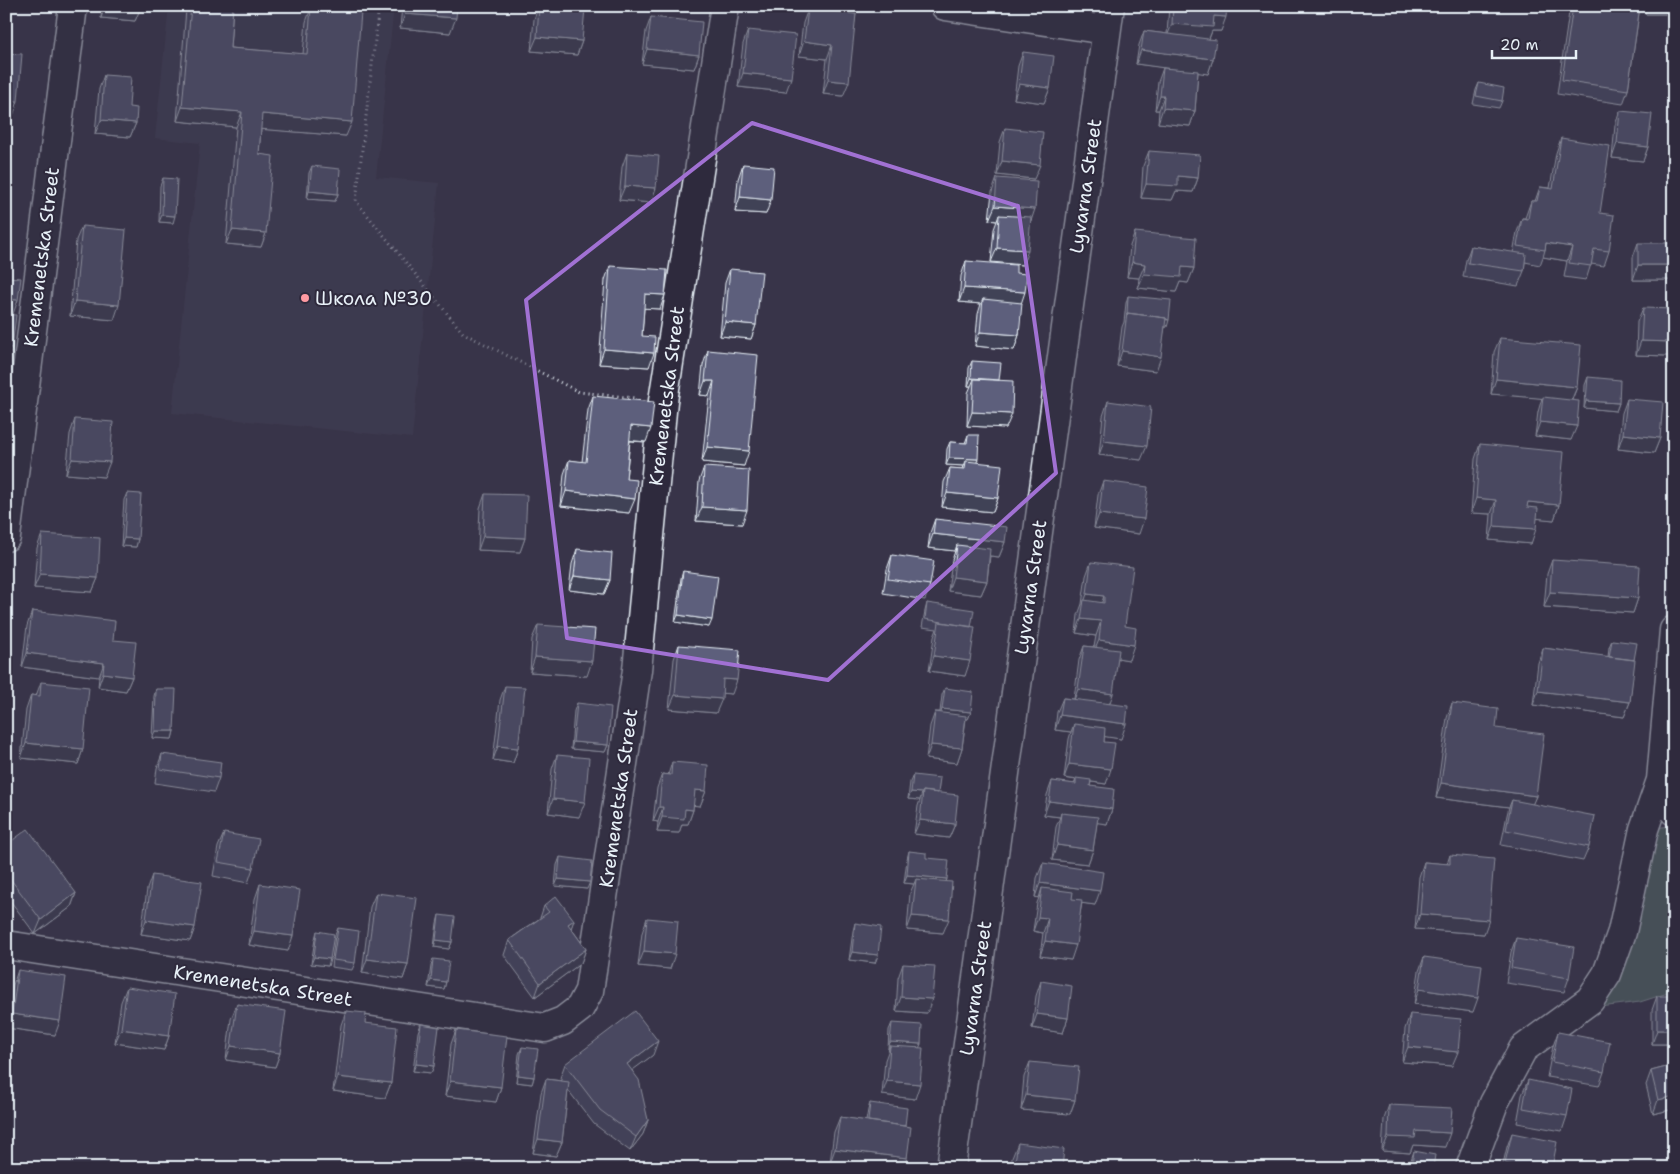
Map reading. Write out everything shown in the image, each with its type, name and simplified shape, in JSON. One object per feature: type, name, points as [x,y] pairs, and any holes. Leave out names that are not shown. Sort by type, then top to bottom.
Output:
[{"type":"street","name":"Kremenetska Street","points":[[6,538],[73,6]]},
{"type":"street","name":"Kremenetska Street","points":[[6,945],[545,1028],[563,1021],[580,1008],[589,991],[637,670],[662,401],[726,6]]},
{"type":"street","points":[[945,6],[1108,18]]},
{"type":"street","name":"Lyvarna Street","points":[[950,1168],[1108,18]]},
{"type":"street","points":[[1470,1168],[1494,1103],[1523,1049],[1590,1000],[1607,974],[1622,932],[1644,829],[1661,780],[1674,630]]},
{"type":"street","points":[[1661,780],[1674,811]]},
{"type":"path","points":[[379,6],[356,201],[463,333],[579,392],[662,401]]},
{"type":"highlighted area","points":[[752,123],[1018,206],[1056,473],[828,680],[567,638],[526,300]]},
{"type":"shaded area","name":"Школа №30","points":[[169,6],[394,6],[376,177],[439,183],[412,438],[172,413],[200,143],[155,138]]},
{"type":"green space","points":[[1671,826],[1674,842],[1674,991],[1640,1002],[1600,1007],[1654,828]]},
{"type":"building","points":[[191,6],[233,6],[230,48],[307,54],[311,8],[361,12],[352,122],[262,114],[259,154],[273,156],[266,233],[232,230],[242,112],[182,107]]},
{"type":"building","points":[[406,6],[457,6],[456,18],[405,14]]},
{"type":"building","points":[[539,6],[585,8],[582,41],[537,37]]},
{"type":"building","points":[[1173,6],[1227,6],[1226,17],[1214,16],[1213,27],[1172,24]]},
{"type":"building","points":[[1573,6],[1640,6],[1628,90],[1562,80]]},
{"type":"building","points":[[808,9],[856,14],[849,82],[828,80],[832,45],[804,41]]},
{"type":"building","points":[[651,17],[702,22],[699,55],[647,49]]},
{"type":"building","points":[[748,30],[796,35],[791,78],[743,73]]},
{"type":"building","points":[[1144,31],[1216,40],[1213,59],[1141,50]]},
{"type":"building","points":[[1023,52],[1054,56],[1050,88],[1019,84]]},
{"type":"building","points":[[6,53],[22,54],[18,101],[6,101]]},
{"type":"building","points":[[1163,68],[1198,71],[1195,111],[1163,108],[1164,96],[1160,96]]},
{"type":"building","points":[[104,75],[131,77],[129,107],[137,108],[136,123],[101,120]]},
{"type":"building","points":[[1479,83],[1504,88],[1502,101],[1476,96]]},
{"type":"building","points":[[1620,111],[1652,114],[1648,147],[1617,143]]},
{"type":"building","points":[[1005,128],[1043,132],[1040,165],[1002,161]]},
{"type":"building","points":[[1561,138],[1610,146],[1600,213],[1614,215],[1609,251],[1594,249],[1591,266],[1569,263],[1572,247],[1546,243],[1545,250],[1517,246],[1522,218],[1528,219],[1531,201],[1537,201],[1540,187],[1553,189]]},
{"type":"building","points":[[1149,151],[1200,155],[1198,178],[1178,176],[1178,186],[1146,184]]},
{"type":"building","points":[[627,153],[659,156],[656,188],[625,186]]},
{"type":"building","points":[[743,164],[774,167],[771,200],[740,197]]},
{"type":"building","points":[[312,166],[340,169],[338,194],[309,191]]},
{"type":"building","points":[[163,178],[177,179],[175,216],[162,215]]},
{"type":"building","points":[[997,178],[1037,181],[1035,209],[995,206]]},
{"type":"building","points":[[999,215],[1031,217],[1028,250],[997,248]]},
{"type":"building","points":[[82,226],[126,230],[119,305],[75,301]]},
{"type":"building","points":[[1135,232],[1196,238],[1194,268],[1182,267],[1181,277],[1144,274],[1145,264],[1132,262]]},
{"type":"building","points":[[1638,243],[1674,243],[1674,265],[1638,265]]},
{"type":"building","points":[[1471,246],[1526,254],[1524,271],[1468,263]]},
{"type":"building","points":[[966,261],[1016,265],[1016,273],[1027,274],[1025,292],[964,288]]},
{"type":"building","points":[[610,266],[667,270],[665,295],[645,294],[642,336],[655,337],[654,353],[604,349]]},
{"type":"building","points":[[730,269],[762,272],[756,325],[725,322]]},
{"type":"building","points":[[6,277],[21,278],[18,300],[6,299]]},
{"type":"building","points":[[1128,296],[1171,300],[1169,320],[1127,313]]},
{"type":"building","points":[[983,299],[1022,303],[1019,335],[980,332]]},
{"type":"building","points":[[1643,308],[1674,309],[1673,342],[1641,341]]},
{"type":"building","points":[[1127,313],[1166,318],[1161,357],[1122,351]]},
{"type":"building","points":[[6,314],[16,315],[12,348],[6,347]]},
{"type":"building","points":[[1500,338],[1581,345],[1577,387],[1496,379]]},
{"type":"building","points":[[708,350],[758,355],[749,451],[707,447],[714,381],[705,381]]},
{"type":"building","points":[[972,361],[1001,363],[999,380],[971,378]]},
{"type":"building","points":[[1588,377],[1620,380],[1619,403],[1586,401]]},
{"type":"building","points":[[974,379],[1013,381],[1012,414],[972,412]]},
{"type":"building","points":[[593,396],[654,402],[651,428],[631,426],[626,479],[637,480],[635,499],[566,491],[569,460],[586,462]]},
{"type":"building","points":[[1543,397],[1579,401],[1577,426],[1540,422]]},
{"type":"building","points":[[1627,399],[1663,402],[1660,438],[1623,434]]},
{"type":"building","points":[[1108,401],[1151,407],[1147,446],[1104,441]]},
{"type":"building","points":[[75,419],[113,422],[110,462],[72,459]]},
{"type":"building","points":[[968,435],[979,435],[978,459],[949,458],[950,442],[967,443]]},
{"type":"building","points":[[1480,444],[1564,452],[1559,505],[1528,502],[1527,507],[1538,508],[1536,529],[1494,526],[1496,500],[1476,498]]},
{"type":"building","points":[[966,461],[1002,465],[998,498],[947,493],[950,468],[965,469]]},
{"type":"building","points":[[704,467],[749,470],[747,510],[702,507]]},
{"type":"building","points":[[1103,481],[1148,487],[1144,519],[1099,514]]},
{"type":"building","points":[[127,493],[141,494],[138,539],[124,538]]},
{"type":"building","points":[[485,494],[527,495],[525,538],[483,536]]},
{"type":"building","points":[[935,519],[1007,527],[1005,542],[933,534]]},
{"type":"building","points":[[42,534],[100,538],[98,578],[40,574]]},
{"type":"building","points":[[957,545],[990,549],[987,581],[953,577]]},
{"type":"building","points":[[577,549],[612,553],[610,580],[574,576]]},
{"type":"building","points":[[892,555],[934,561],[930,585],[888,579]]},
{"type":"building","points":[[1552,560],[1640,566],[1638,598],[1550,592]]},
{"type":"building","points":[[1091,562],[1133,567],[1125,626],[1136,628],[1134,645],[1099,640],[1101,621],[1081,619],[1084,600],[1104,603],[1104,596],[1087,594]]},
{"type":"building","points":[[683,571],[718,576],[712,620],[678,615]]},
{"type":"building","points":[[927,603],[974,610],[971,627],[925,619]]},
{"type":"building","points":[[32,611],[115,621],[113,640],[136,642],[132,677],[103,673],[104,663],[27,653]]},
{"type":"building","points":[[939,622],[975,627],[970,661],[934,656]]},
{"type":"building","points":[[538,625],[595,629],[592,661],[535,657]]},
{"type":"building","points":[[1612,640],[1637,643],[1634,660],[1609,657]]},
{"type":"building","points":[[679,645],[740,650],[737,680],[723,679],[722,699],[675,695]]},
{"type":"building","points":[[1084,646],[1119,650],[1113,694],[1078,689]]},
{"type":"building","points":[[1543,648],[1635,660],[1630,702],[1538,691]]},
{"type":"building","points":[[41,682],[89,687],[83,749],[26,743],[31,695],[40,696]]},
{"type":"building","points":[[505,686],[525,687],[518,748],[498,746]]},
{"type":"building","points":[[945,688],[973,692],[971,712],[942,709]]},
{"type":"building","points":[[156,689],[176,689],[174,731],[155,731]]},
{"type":"building","points":[[1063,698],[1128,706],[1126,724],[1060,715]]},
{"type":"building","points":[[577,703],[611,707],[608,745],[573,742]]},
{"type":"building","points":[[1452,703],[1498,709],[1496,728],[1544,734],[1536,796],[1441,783]]},
{"type":"building","points":[[935,712],[966,716],[962,748],[931,745]]},
{"type":"building","points":[[1074,724],[1105,728],[1104,742],[1115,743],[1111,769],[1069,764]]},
{"type":"building","points":[[162,754],[221,762],[219,778],[160,769]]},
{"type":"building","points":[[557,755],[589,758],[585,802],[553,799]]},
{"type":"building","points":[[672,762],[708,765],[706,791],[695,790],[693,810],[685,809],[684,819],[662,817],[663,807],[659,807],[662,774],[671,775]]},
{"type":"building","points":[[913,775],[940,778],[938,793],[911,792]]},
{"type":"building","points":[[1076,778],[1091,780],[1090,786],[1114,789],[1112,809],[1049,801],[1052,781],[1076,784]]},
{"type":"building","points":[[923,791],[958,795],[955,824],[920,820]]},
{"type":"building","points":[[1512,800],[1595,816],[1589,847],[1506,830]]},
{"type":"building","points":[[1061,813],[1098,817],[1093,850],[1057,845]]},
{"type":"building","points":[[28,829],[76,893],[41,920],[6,873],[6,845]]},
{"type":"building","points":[[224,833],[259,839],[253,868],[218,862]]},
{"type":"building","points":[[909,851],[926,853],[926,858],[949,860],[947,879],[907,875]]},
{"type":"building","points":[[1450,855],[1494,859],[1489,920],[1420,914],[1424,862],[1450,864]]},
{"type":"building","points":[[560,857],[592,861],[590,882],[558,879]]},
{"type":"building","points":[[1043,863],[1103,872],[1100,891],[1040,883]]},
{"type":"building","points":[[152,875],[202,882],[195,927],[146,920]]},
{"type":"building","points":[[916,879],[952,882],[949,919],[912,916]]},
{"type":"building","points":[[260,884],[300,890],[293,936],[254,931]]},
{"type":"building","points":[[1042,888],[1073,892],[1072,899],[1082,900],[1076,945],[1045,941],[1048,918],[1038,917]]},
{"type":"building","points":[[376,893],[417,898],[408,964],[367,959]]},
{"type":"building","points":[[556,896],[574,920],[568,924],[586,949],[540,983],[509,940],[549,912],[544,906]]},
{"type":"building","points":[[439,915],[455,917],[452,942],[436,940]]},
{"type":"building","points":[[647,918],[678,921],[675,954],[644,951]]},
{"type":"building","points":[[855,923],[881,927],[878,955],[852,952]]},
{"type":"building","points":[[338,928],[359,931],[355,963],[333,960]]},
{"type":"building","points":[[317,931],[334,934],[330,959],[314,957]]},
{"type":"building","points":[[1516,938],[1574,947],[1569,978],[1511,968]]},
{"type":"building","points":[[1424,957],[1482,965],[1478,998],[1419,989]]},
{"type":"building","points":[[433,959],[449,961],[446,982],[431,980]]},
{"type":"building","points":[[903,964],[935,966],[932,999],[901,997]]},
{"type":"building","points":[[18,970],[66,977],[60,1021],[12,1014]]},
{"type":"building","points":[[1041,981],[1072,986],[1068,1018],[1037,1014]]},
{"type":"building","points":[[127,987],[175,994],[169,1036],[121,1029]]},
{"type":"building","points":[[1657,996],[1674,996],[1674,1030],[1657,1030]]},
{"type":"building","points":[[237,1004],[286,1011],[280,1053],[231,1046]]},
{"type":"building","points":[[346,1011],[366,1013],[365,1023],[397,1027],[391,1083],[338,1077]]},
{"type":"building","points":[[635,1011],[658,1041],[627,1064],[639,1080],[648,1120],[636,1137],[600,1110],[565,1064]]},
{"type":"building","points":[[1410,1014],[1461,1019],[1458,1052],[1408,1047]]},
{"type":"building","points":[[892,1023],[922,1025],[921,1044],[890,1042]]},
{"type":"building","points":[[421,1024],[439,1027],[434,1066],[416,1064]]},
{"type":"building","points":[[456,1030],[507,1036],[501,1087],[450,1081]]},
{"type":"building","points":[[1558,1032],[1610,1042],[1604,1072],[1552,1062]]},
{"type":"building","points":[[890,1046],[923,1048],[920,1084],[887,1081]]},
{"type":"building","points":[[522,1047],[538,1049],[534,1077],[518,1075]]},
{"type":"building","points":[[1030,1062],[1079,1067],[1075,1100],[1026,1095]]},
{"type":"building","points":[[1674,1065],[1674,1096],[1658,1100],[1651,1071]]},
{"type":"building","points":[[546,1079],[569,1082],[562,1142],[538,1139]]},
{"type":"building","points":[[1528,1080],[1572,1089],[1567,1116],[1523,1108]]},
{"type":"building","points":[[870,1103],[907,1108],[905,1126],[868,1121]]},
{"type":"building","points":[[1389,1105],[1452,1108],[1450,1133],[1416,1131],[1415,1138],[1388,1137]]},
{"type":"building","points":[[840,1117],[911,1127],[907,1158],[835,1149]]},
{"type":"building","points":[[1512,1133],[1557,1142],[1552,1168],[1526,1168],[1505,1163]]},
{"type":"building","points":[[1018,1143],[1064,1149],[1062,1168],[1014,1168]]},
{"type":"building","points":[[1414,1151],[1435,1155],[1433,1168],[1383,1168],[1385,1159],[1412,1164]]},
{"type":"place","name":"Школа №30","points":[[305,298]]}]
